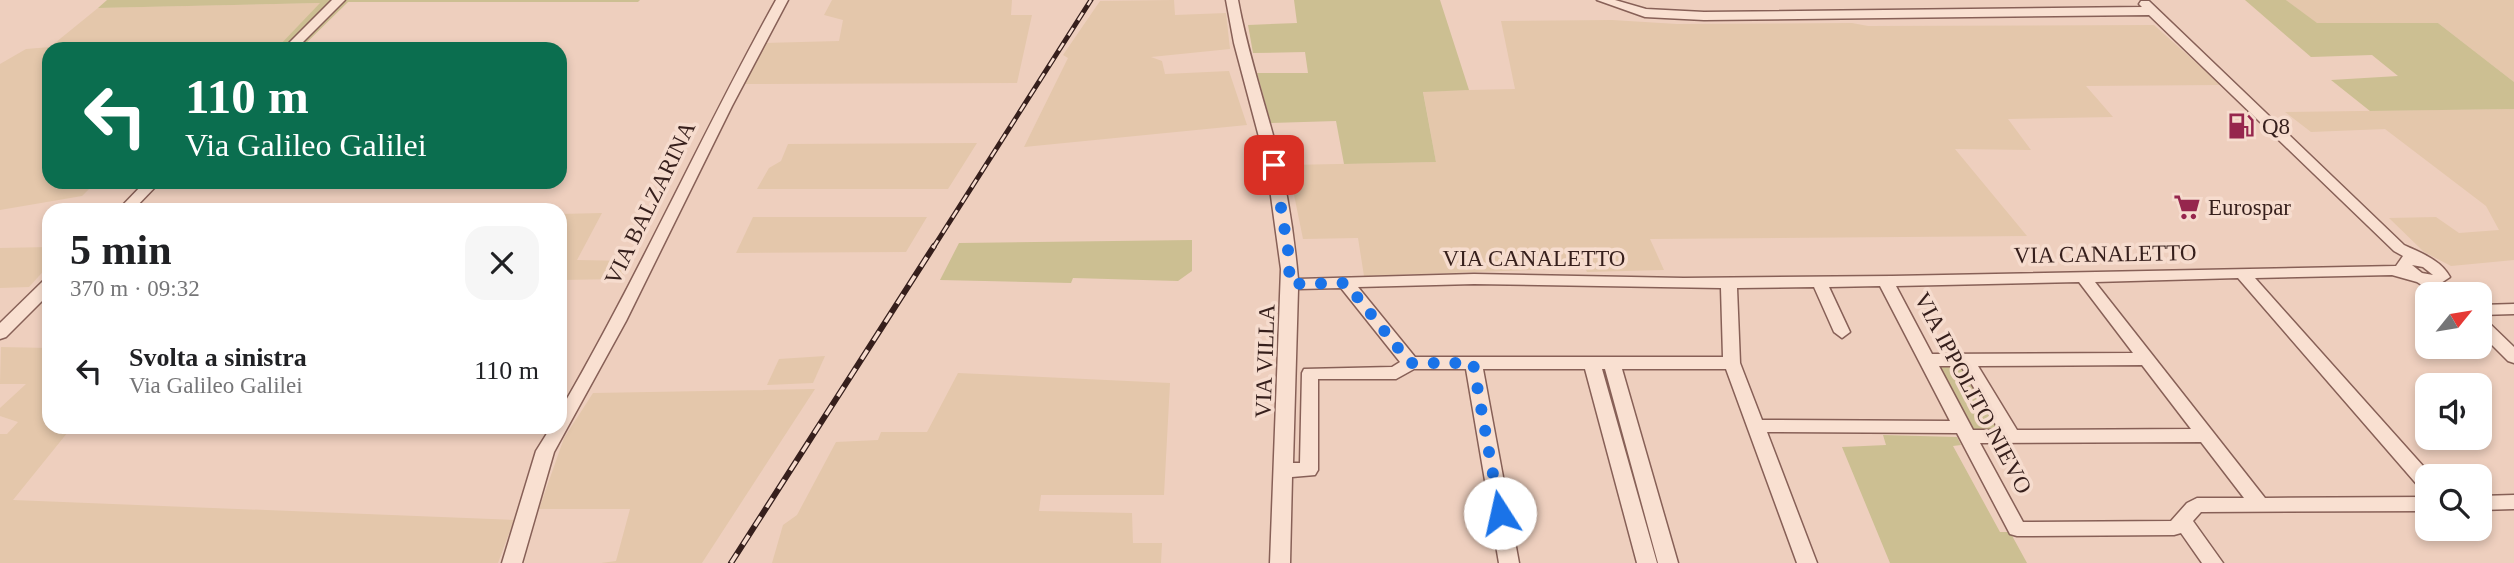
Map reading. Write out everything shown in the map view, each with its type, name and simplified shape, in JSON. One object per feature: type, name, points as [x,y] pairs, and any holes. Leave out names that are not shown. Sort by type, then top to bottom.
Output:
[{"type":"street","points":[[296,42],[339,0]]},
{"type":"street","name":"VIA BALZARINA","points":[[567,415],[596,366],[782,0]]},
{"type":"street","name":"VIA VILLA","points":[[1232,0],[1242,58],[1274,165],[1288,250],[1290,284],[1280,563]]},
{"type":"street","points":[[1603,0],[1645,13],[1704,16],[2152,10]]},
{"type":"street","points":[[2141,0],[2400,261],[2435,280],[2442,277],[2444,282]]},
{"type":"street","points":[[132,203],[146,189]]},
{"type":"street","name":"VIA CANALETTO","points":[[1290,284],[1474,279],[1729,282],[2083,277],[2242,273],[2400,261],[2422,273]]},
{"type":"street","points":[[2242,273],[2415,469]]},
{"type":"street","points":[[2422,273],[2433,282]]},
{"type":"street","points":[[2083,277],[2260,505]]},
{"type":"street","points":[[1819,281],[1842,332]]},
{"type":"street","name":"VIA IPPOLITO NIEVO","points":[[1885,281],[2017,529],[2175,528],[2183,522]]},
{"type":"street","points":[[1729,282],[1732,363],[1807,563]]},
{"type":"street","points":[[1346,283],[1410,363]]},
{"type":"street","points":[[0,333],[42,292]]},
{"type":"street","points":[[2492,310],[2514,309]]},
{"type":"street","points":[[2492,336],[2514,357]]},
{"type":"street","points":[[1928,360],[2147,359]]},
{"type":"street","points":[[1966,360],[2011,436]]},
{"type":"street","points":[[1283,470],[1309,470],[1310,373],[1396,373],[1410,363],[1732,363]]},
{"type":"street","points":[[1473,363],[1510,563]]},
{"type":"street","points":[[1592,363],[1647,563]]},
{"type":"street","points":[[1612,363],[1668,563]]},
{"type":"street","points":[[1755,426],[1966,432],[2011,436],[2206,435]]},
{"type":"street","name":"VIA BALZARINA","points":[[512,563],[545,451],[556,434]]},
{"type":"street","points":[[2492,503],[2514,502]]},
{"type":"street","points":[[2213,563],[2183,522],[2189,510],[2197,505],[2415,503]]},
{"type":"shaded area","points":[[107,0],[640,0],[348,2],[307,42],[283,42],[320,3],[98,8]]},
{"type":"shaded area","points":[[832,0],[1012,0],[1011,15],[1032,15],[1017,83],[742,84],[764,43],[839,41],[843,20],[824,15]]},
{"type":"shaded area","points":[[1174,0],[1175,15],[1226,13],[1230,49],[1151,57],[1162,61],[1165,74],[1229,71],[1247,125],[1024,147],[1068,58],[1063,55],[1100,1]]},
{"type":"shaded area","points":[[1294,0],[1440,0],[1469,90],[1423,92],[1436,162],[1344,164],[1336,121],[1271,123],[1257,73],[1308,73],[1305,52],[1253,53],[1248,25],[1297,23]]},
{"type":"shaded area","points":[[2245,0],[2286,0],[2317,23],[2438,23],[2514,82],[2514,109],[2370,111],[2331,80],[2398,76],[2372,55],[2311,57]]},
{"type":"shaded area","points":[[2286,0],[2514,0],[2514,82],[2438,23],[2316,23]]},
{"type":"shaded area","points":[[321,3],[283,42],[56,42],[98,8]]},
{"type":"shaded area","points":[[1612,20],[1677,24],[1852,23],[1868,26],[2154,25],[2221,85],[2086,86],[2113,117],[2008,119],[2031,150],[1955,149],[2027,236],[1650,239],[1664,270],[1587,272],[1585,268],[1364,276],[1358,238],[1303,239],[1288,165],[1436,162],[1423,91],[1515,89],[1501,21]]},
{"type":"shaded area","points":[[42,48],[42,189],[89,189],[82,196],[0,210],[0,64],[26,49]]},
{"type":"shaded area","points":[[2514,109],[2514,260],[2451,266],[2424,252],[2389,218],[2436,217],[2459,233],[2499,230],[2486,206],[2385,129],[2311,132],[2285,112]]},
{"type":"shaded area","points":[[977,143],[948,189],[757,189],[769,168],[781,161],[788,144]]},
{"type":"shaded area","points":[[602,213],[577,260],[631,261],[621,279],[567,280],[567,214]]},
{"type":"shaded area","points":[[753,217],[927,217],[906,252],[736,253]]},
{"type":"shaded area","points":[[1192,240],[1192,271],[1178,281],[1073,278],[1071,283],[940,280],[959,243]]},
{"type":"shaded area","points":[[42,247],[42,273],[29,287],[0,288],[0,248]]},
{"type":"shaded area","points":[[1,347],[42,348],[42,434],[66,434],[13,500],[514,520],[498,563],[0,563],[0,434],[7,434],[18,422],[0,416],[0,408],[26,384],[0,384]]},
{"type":"shaded area","points":[[825,356],[813,383],[767,385],[779,359]]},
{"type":"shaded area","points":[[1964,362],[2007,434],[1975,434],[1936,363]]},
{"type":"shaded area","points":[[958,373],[1170,383],[1164,495],[1041,495],[1039,511],[1132,513],[1133,543],[1162,543],[1161,563],[772,563],[783,525],[797,515],[836,442],[878,440],[881,432],[927,432]]},
{"type":"shaded area","points":[[815,389],[702,563],[601,563],[616,561],[630,509],[539,509],[564,438],[593,393]]},
{"type":"shaded area","points":[[1883,435],[1957,437],[1961,445],[1953,446],[2000,532],[2010,532],[2027,563],[1890,563],[1842,447],[1886,445]]},
{"type":"railway","points":[[933,248],[1091,0]]},
{"type":"railway","points":[[731,563],[934,246]]},
{"type":"place","name":"Q8","points":[[2241,126]]},
{"type":"place","name":"Eurospar","points":[[2187,207]]},
{"type":"route","points":[[1274,165],[1288,250],[1290,284],[1346,283],[1410,363],[1473,363],[1500,513]]}]
